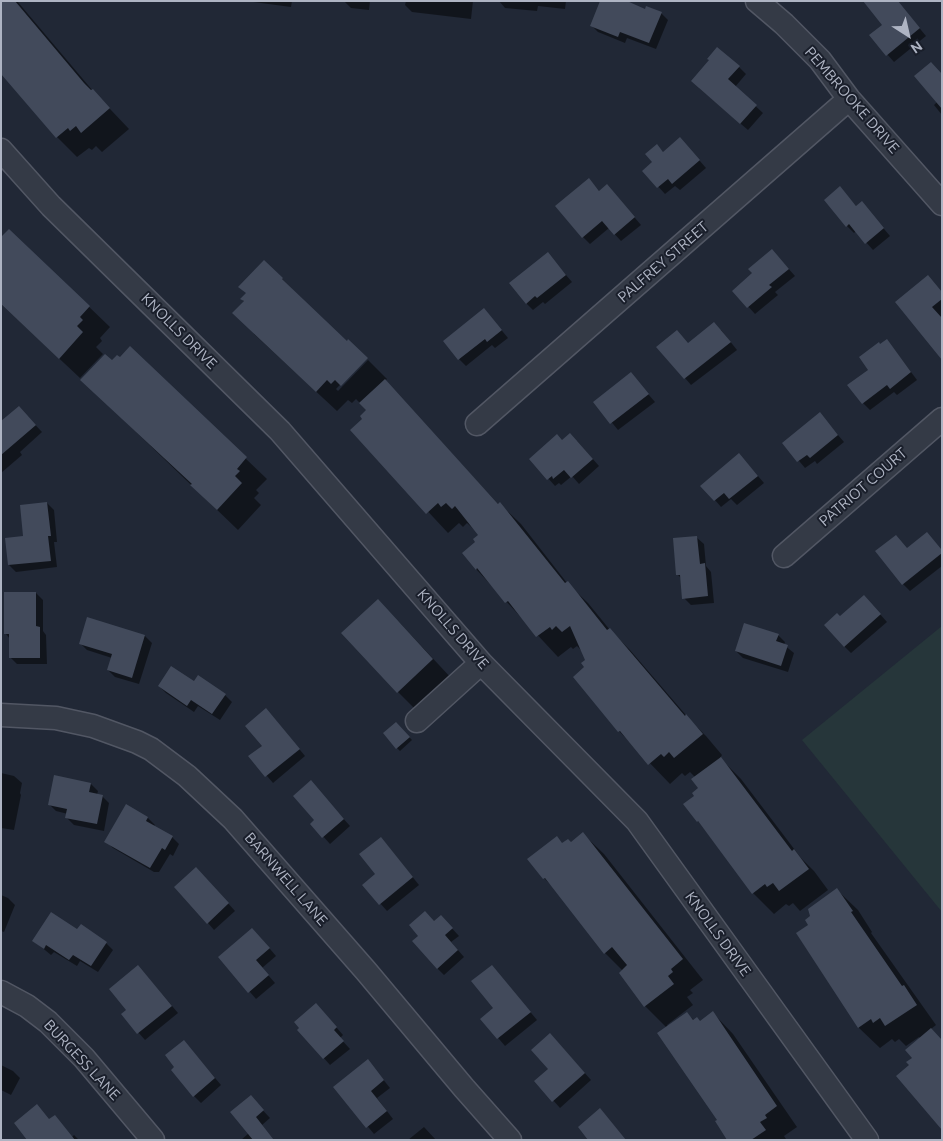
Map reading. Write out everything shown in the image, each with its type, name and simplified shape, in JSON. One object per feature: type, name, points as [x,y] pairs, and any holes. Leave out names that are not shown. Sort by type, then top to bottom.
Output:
[{"type":"street","name":"PEMBROOKE DRIVE","points":[[757,1],[784,24],[820,60],[849,99],[942,204]]},
{"type":"street","name":"PALFREY STREET","points":[[477,424],[849,99]]},
{"type":"street","name":"KNOLLS DRIVE","points":[[1,150],[52,206],[280,431],[481,662],[637,822],[867,1140]]},
{"type":"street","name":"PATRIOT COURT","points":[[784,556],[942,419]]},
{"type":"street","points":[[417,721],[481,662]]},
{"type":"street","name":"BARNWELL LANE","points":[[1,715],[56,718],[93,726],[144,746],[187,776],[233,819],[510,1140]]},
{"type":"street","name":"BURGESS LANE","points":[[1,992],[27,1006],[48,1022],[84,1058],[153,1140]]},
{"type":"shaded area","points":[[942,626],[942,912],[802,740]]},
{"type":"building","points":[[1,1],[15,1],[84,83],[91,90],[93,89],[110,108],[81,133],[76,126],[70,131],[68,128],[56,138],[1,74]]},
{"type":"building","points":[[600,1],[627,1],[645,9],[646,6],[662,12],[649,43],[620,32],[618,37],[590,26]]},
{"type":"building","points":[[863,1],[898,1],[920,28],[886,56],[869,35],[882,25]]},
{"type":"building","points":[[717,47],[740,66],[728,79],[757,105],[740,124],[691,81],[709,60],[707,59]]},
{"type":"building","points":[[931,62],[942,74],[942,109],[914,76]]},
{"type":"building","points":[[680,137],[700,160],[672,184],[668,179],[657,188],[642,171],[652,162],[645,154],[657,144],[663,152]]},
{"type":"building","points":[[589,178],[599,191],[607,184],[635,217],[614,235],[602,221],[582,238],[555,206]]},
{"type":"building","points":[[840,186],[856,206],[862,201],[884,228],[865,244],[849,224],[846,227],[824,200]]},
{"type":"building","points":[[9,229],[90,306],[80,317],[83,320],[77,326],[83,332],[59,359],[1,304],[1,237]]},
{"type":"building","points":[[772,249],[789,269],[769,285],[772,287],[747,308],[732,291],[752,273],[748,269]]},
{"type":"building","points":[[548,252],[566,275],[537,298],[535,296],[526,304],[509,283]]},
{"type":"building","points":[[264,260],[347,341],[348,339],[368,358],[341,386],[335,380],[331,384],[327,380],[316,392],[232,313],[244,301],[240,299],[246,293],[238,287]]},
{"type":"building","points":[[928,275],[942,292],[942,299],[932,307],[942,318],[942,360],[895,302]]},
{"type":"building","points":[[484,308],[502,330],[487,342],[485,339],[458,360],[443,341]]},
{"type":"building","points":[[714,322],[731,342],[684,379],[656,347],[677,330],[688,343]]},
{"type":"building","points":[[887,339],[911,372],[890,389],[887,385],[862,404],[847,385],[868,370],[859,357],[879,342],[880,344]]},
{"type":"building","points":[[130,346],[247,457],[237,469],[240,471],[235,476],[242,483],[217,510],[190,485],[192,484],[80,380],[105,354],[112,360],[117,355],[120,357]]},
{"type":"building","points":[[631,372],[649,394],[610,424],[593,402]]},
{"type":"building","points":[[385,379],[498,504],[500,502],[565,583],[568,581],[607,630],[610,628],[685,716],[686,714],[703,734],[674,758],[669,752],[664,757],[661,754],[648,765],[573,677],[584,667],[581,663],[585,660],[570,626],[562,632],[556,626],[552,630],[550,627],[536,637],[508,601],[505,603],[477,568],[476,570],[462,553],[475,542],[473,539],[478,535],[455,506],[452,509],[446,503],[441,507],[438,503],[426,514],[350,430],[362,419],[360,416],[366,410],[359,403]]},
{"type":"building","points":[[19,406],[36,425],[1,455],[1,421]]},
{"type":"building","points":[[820,412],[838,435],[810,458],[807,455],[797,462],[782,443]]},
{"type":"building","points":[[570,433],[593,459],[571,478],[564,470],[553,479],[552,476],[547,480],[529,459],[557,434],[562,440]]},
{"type":"building","points":[[739,453],[758,476],[729,499],[724,493],[714,501],[700,486]]},
{"type":"building","points":[[47,502],[51,536],[48,536],[51,561],[8,565],[5,538],[23,536],[20,505]]},
{"type":"building","points":[[927,532],[942,550],[942,553],[902,585],[875,551],[896,535],[907,548]]},
{"type":"building","points":[[697,536],[700,564],[705,563],[708,596],[682,599],[680,575],[676,575],[673,538]]},
{"type":"building","points":[[4,592],[36,592],[36,626],[40,627],[40,658],[9,658],[9,634],[4,634]]},
{"type":"building","points":[[864,595],[881,614],[844,647],[824,625],[837,613],[840,616]]},
{"type":"building","points":[[378,599],[433,659],[397,693],[341,633]]},
{"type":"building","points":[[87,617],[145,635],[132,678],[107,670],[112,654],[79,644]]},
{"type":"building","points":[[744,623],[779,634],[776,641],[788,645],[781,666],[735,651]]},
{"type":"building","points":[[171,666],[194,681],[198,675],[226,694],[212,714],[191,700],[187,706],[158,686]]},
{"type":"building","points":[[266,708],[300,749],[265,777],[248,756],[262,746],[245,726]]},
{"type":"building","points":[[396,722],[410,737],[396,749],[383,733]]},
{"type":"building","points":[[721,757],[792,851],[794,849],[809,869],[779,891],[773,883],[767,887],[765,884],[752,894],[698,821],[683,804],[694,796],[692,793],[698,788],[691,779]]},
{"type":"building","points":[[54,775],[91,783],[89,792],[103,795],[97,824],[65,818],[67,809],[48,805]]},
{"type":"building","points":[[311,780],[344,819],[322,838],[310,824],[314,820],[293,796]]},
{"type":"building","points":[[126,804],[148,817],[146,821],[173,836],[165,850],[162,848],[150,868],[104,842]]},
{"type":"building","points":[[583,832],[683,959],[671,969],[673,972],[668,976],[674,984],[644,1007],[619,973],[627,965],[612,947],[604,954],[545,878],[543,879],[527,859],[557,836],[562,843],[568,839],[571,842]]},
{"type":"building","points":[[381,837],[413,877],[379,905],[362,885],[375,874],[359,854]]},
{"type":"building","points":[[196,867],[229,903],[207,924],[174,887]]},
{"type":"building","points":[[837,888],[853,911],[851,912],[917,1005],[885,1026],[880,1018],[873,1023],[871,1019],[858,1028],[796,933],[808,925],[805,920],[810,916],[808,909]]},
{"type":"building","points":[[425,911],[434,921],[441,915],[453,928],[445,935],[458,950],[437,969],[412,941],[418,936],[409,925]]},
{"type":"building","points":[[51,912],[77,929],[81,924],[107,942],[91,966],[73,955],[69,960],[46,945],[44,949],[32,941]]},
{"type":"building","points":[[252,928],[270,948],[256,960],[269,975],[248,993],[218,957]]},
{"type":"building","points":[[138,965],[172,1006],[137,1034],[121,1014],[126,1010],[109,989]]},
{"type":"building","points":[[492,965],[531,1012],[497,1039],[480,1019],[493,1008],[471,981]]},
{"type":"building","points":[[316,1003],[337,1027],[334,1030],[344,1041],[323,1059],[297,1030],[299,1028],[294,1022]]},
{"type":"building","points":[[713,1011],[777,1106],[765,1115],[767,1118],[760,1122],[766,1130],[751,1140],[727,1140],[715,1121],[717,1120],[657,1033],[687,1012],[693,1020],[697,1017],[700,1021]]},
{"type":"building","points":[[931,1028],[942,1040],[942,1130],[896,1076],[909,1065],[906,1062],[912,1058],[905,1050]]},
{"type":"building","points":[[550,1033],[585,1073],[552,1102],[534,1081],[548,1069],[531,1050]]},
{"type":"building","points":[[184,1040],[215,1078],[193,1097],[171,1070],[174,1067],[165,1055]]},
{"type":"building","points":[[368,1059],[384,1080],[371,1091],[387,1111],[366,1128],[333,1087]]},
{"type":"building","points":[[251,1095],[264,1110],[256,1117],[274,1140],[253,1140],[230,1112]]},
{"type":"building","points":[[37,1104],[49,1119],[55,1115],[75,1140],[27,1140],[14,1123]]},
{"type":"building","points":[[600,1108],[626,1140],[588,1140],[578,1127]]}]
